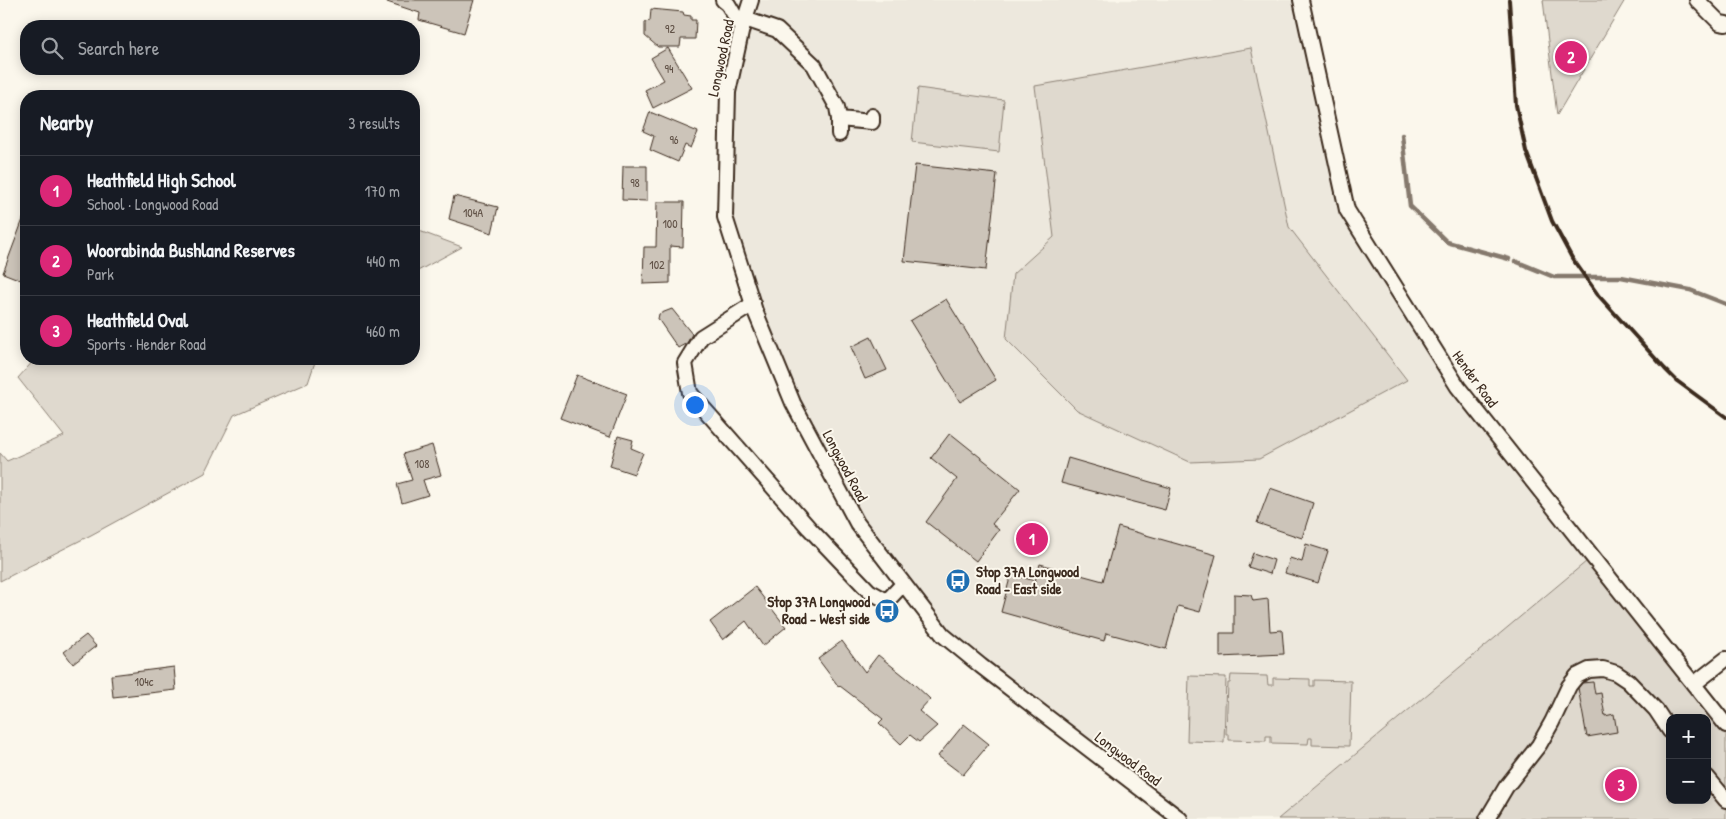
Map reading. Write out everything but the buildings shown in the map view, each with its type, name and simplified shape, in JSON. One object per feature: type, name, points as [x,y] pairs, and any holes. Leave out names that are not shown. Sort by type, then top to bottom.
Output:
[{"type":"street","points":[[723,0],[743,24],[777,30],[814,65],[837,107],[839,134]]},
{"type":"street","name":"Longwood Road","points":[[751,0],[743,24],[728,92],[725,217],[752,304],[793,403],[857,523],[944,635],[981,666],[1180,819]]},
{"type":"street","name":"Hender Road","points":[[1301,0],[1347,210],[1458,387],[1726,725]]},
{"type":"street","points":[[1697,0],[1720,24],[1726,24]]},
{"type":"street","points":[[839,120],[872,122],[872,116]]},
{"type":"street","points":[[752,304],[701,337],[685,362],[690,393],[809,528],[869,592],[887,601],[903,584]]},
{"type":"street","points":[[1694,684],[1726,659]]},
{"type":"street","points":[[1488,819],[1506,787],[1539,745],[1569,686],[1577,676],[1589,670],[1603,669],[1616,673],[1628,681],[1656,710],[1666,725]]},
{"type":"street","points":[[1711,782],[1726,800]]},
{"type":"shaded area","points":[[751,0],[1301,0],[1347,210],[1458,387],[1593,556],[1278,819],[1180,819],[943,635],[857,523],[793,403],[725,217],[728,92]]},
{"type":"shaded area","points":[[1543,0],[1625,0],[1557,115]]},
{"type":"shaded area","points":[[1251,48],[1289,227],[1407,380],[1259,459],[1190,462],[1077,410],[1006,339],[1013,274],[1054,237],[1035,86]]},
{"type":"shaded area","points":[[918,88],[1004,100],[999,152],[912,142]]},
{"type":"shaded area","points":[[420,231],[462,247],[420,270]]},
{"type":"shaded area","points":[[30,365],[314,365],[308,383],[234,415],[205,473],[91,535],[0,581],[0,453],[7,461],[64,436],[18,378]]},
{"type":"shaded area","points":[[1593,556],[1726,725],[1726,819],[1278,819]]},
{"type":"shaded area","points":[[1231,675],[1267,676],[1268,685],[1273,685],[1273,678],[1310,679],[1310,686],[1314,686],[1314,680],[1351,681],[1349,746],[1312,745],[1312,738],[1309,738],[1308,744],[1271,743],[1271,736],[1266,736],[1266,741],[1229,740],[1229,734],[1226,734],[1228,683],[1230,683]]},
{"type":"shaded area","points":[[1189,676],[1226,677],[1224,742],[1187,741]]},
{"type":"waterway","points":[[1402,135],[1410,206],[1447,242],[1509,259]]},
{"type":"waterway","points":[[1515,261],[1554,277],[1621,277],[1690,290],[1726,304]]},
{"type":"railway","points":[[1509,0],[1516,105],[1526,151],[1552,221],[1572,258],[1598,295],[1677,381],[1726,417]]},
{"type":"place","name":"Woorabinda Bushland Reserves","points":[[1571,57]]},
{"type":"place","name":"Heathfield High School","points":[[1032,539]]},
{"type":"place","name":"Stop 37A Longwood Road - East side","points":[[958,581]]},
{"type":"place","name":"Stop 37A Longwood Road - West side","points":[[887,611]]},
{"type":"place","name":"Heathfield Oval","points":[[1621,785]]}]
